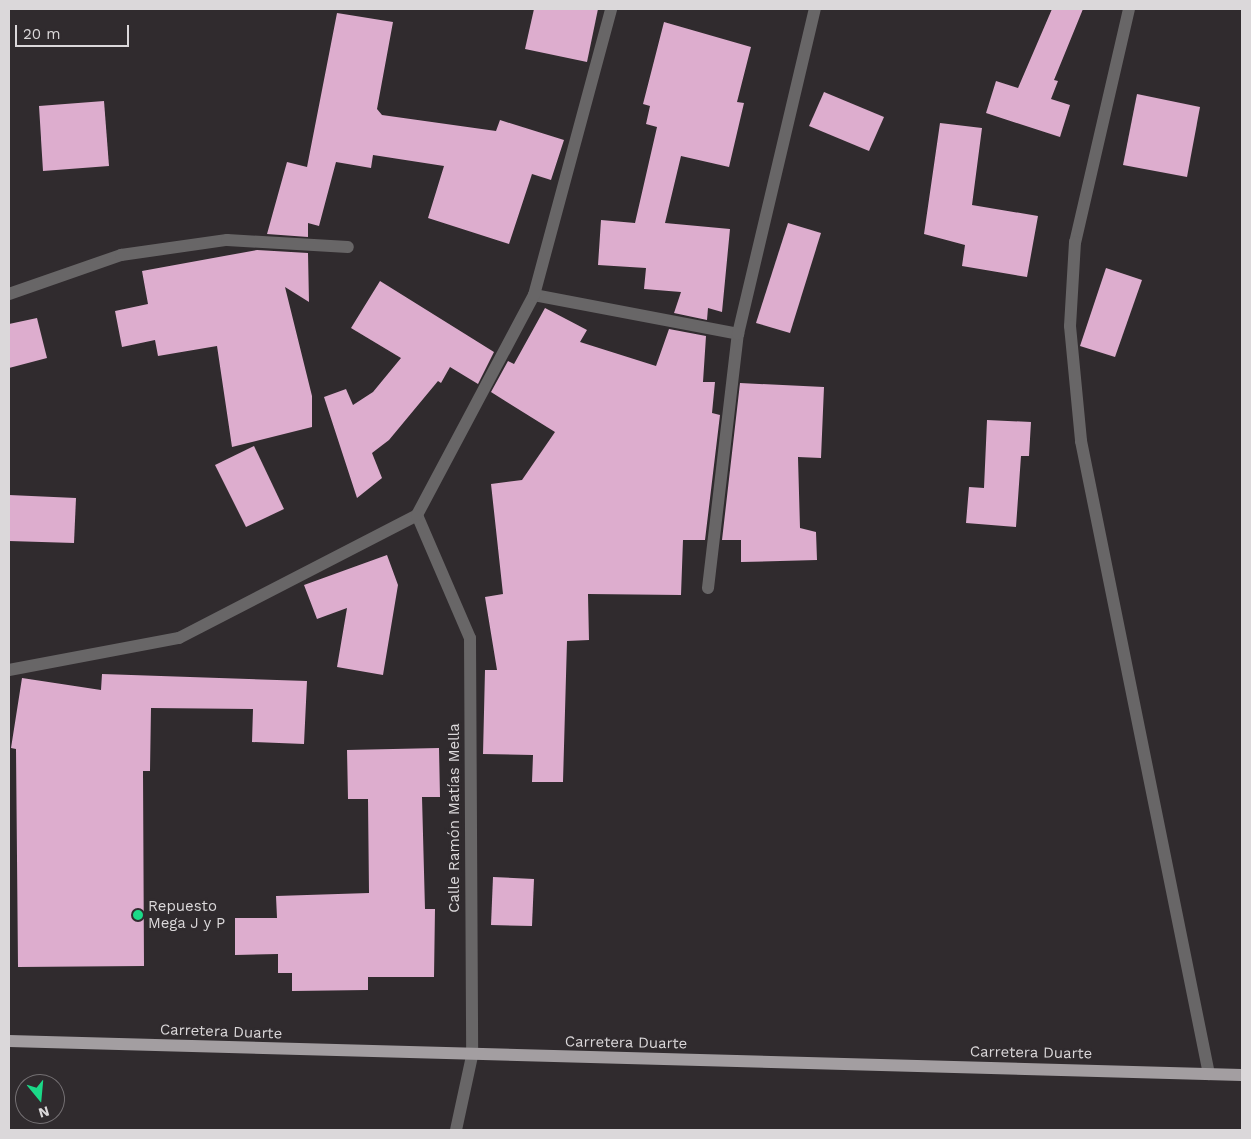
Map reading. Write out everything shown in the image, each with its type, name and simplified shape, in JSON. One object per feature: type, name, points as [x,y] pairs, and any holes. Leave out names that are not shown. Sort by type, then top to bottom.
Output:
[{"type":"main road","name":"Carretera Duarte","points":[[9,1041],[472,1056],[1242,1075]]},
{"type":"street","points":[[9,670],[178,638],[417,515],[534,295],[611,9]]},
{"type":"street","points":[[708,588],[738,334],[815,9]]},
{"type":"street","points":[[1129,9],[1075,242],[1070,326],[1081,441],[1209,1074]]},
{"type":"street","points":[[9,294],[121,256],[227,240],[348,248]]},
{"type":"street","points":[[534,295],[738,334]]},
{"type":"street","name":"Calle Ramón Matías Mella","points":[[417,515],[470,638],[472,1056],[456,1130]]},
{"type":"building","points":[[534,9],[598,9],[587,62],[525,49]]},
{"type":"building","points":[[1052,9],[1083,9],[1054,80],[1058,81],[1051,99],[1070,105],[1060,137],[986,113],[996,81],[1018,88]]},
{"type":"building","points":[[337,13],[393,22],[377,109],[382,115],[496,131],[500,120],[564,140],[551,180],[532,174],[509,244],[428,218],[444,166],[373,155],[371,168],[336,162],[319,226],[308,223],[308,237],[267,234],[287,162],[307,167]]},
{"type":"building","points":[[664,22],[751,47],[737,102],[744,103],[729,167],[681,156],[665,223],[730,229],[722,312],[708,308],[707,320],[674,313],[681,292],[644,289],[646,268],[598,265],[601,220],[635,223],[657,127],[646,124],[650,106],[643,104]]},
{"type":"building","points":[[824,92],[884,117],[869,151],[809,126]]},
{"type":"building","points":[[1137,94],[1200,107],[1187,177],[1123,165]]},
{"type":"building","points":[[104,101],[109,166],[43,171],[39,106]]},
{"type":"building","points":[[940,123],[982,128],[972,205],[1038,216],[1027,277],[962,266],[965,245],[924,234]]},
{"type":"building","points":[[788,223],[821,233],[790,333],[756,323]]},
{"type":"building","points":[[257,250],[308,253],[309,302],[285,287],[312,396],[312,427],[232,447],[217,346],[158,356],[155,340],[122,347],[115,311],[148,304],[142,271]]},
{"type":"building","points":[[1106,268],[1142,280],[1115,357],[1080,346]]},
{"type":"building","points":[[380,281],[494,352],[478,384],[450,367],[441,383],[438,381],[389,440],[372,453],[382,478],[357,498],[324,397],[346,389],[353,405],[373,392],[401,358],[351,328]]},
{"type":"building","points":[[545,308],[587,330],[580,342],[656,366],[669,329],[706,336],[703,382],[715,382],[712,413],[720,415],[705,540],[683,540],[681,595],[588,594],[589,640],[567,641],[563,782],[532,782],[533,755],[483,754],[485,670],[497,670],[485,597],[503,594],[491,484],[522,480],[555,432],[491,392],[508,361],[514,364]]},
{"type":"building","points":[[37,318],[47,358],[9,368],[9,324]]},
{"type":"building","points":[[740,383],[824,387],[821,458],[798,457],[800,528],[816,532],[817,560],[741,562],[741,540],[722,540]]},
{"type":"building","points":[[987,420],[1031,422],[1029,456],[1021,456],[1016,527],[966,523],[969,487],[984,488]]},
{"type":"building","points":[[254,446],[284,509],[246,527],[215,465]]},
{"type":"building","points":[[9,495],[76,498],[74,543],[9,541]]},
{"type":"building","points":[[387,555],[398,585],[383,675],[337,667],[347,608],[317,619],[304,585]]},
{"type":"building","points":[[102,674],[307,681],[304,744],[252,742],[253,709],[151,708],[150,771],[143,771],[144,966],[18,967],[16,749],[11,748],[22,678],[101,690]]},
{"type":"building","points":[[439,748],[440,797],[422,797],[425,909],[435,909],[434,977],[368,977],[368,990],[292,991],[292,973],[278,973],[278,954],[235,955],[235,918],[277,918],[276,896],[369,893],[368,799],[348,799],[347,750]]},
{"type":"building","points":[[493,877],[534,879],[532,926],[491,925]]},
{"type":"place","name":"Repuesto Mega J y P","points":[[138,915]]}]
